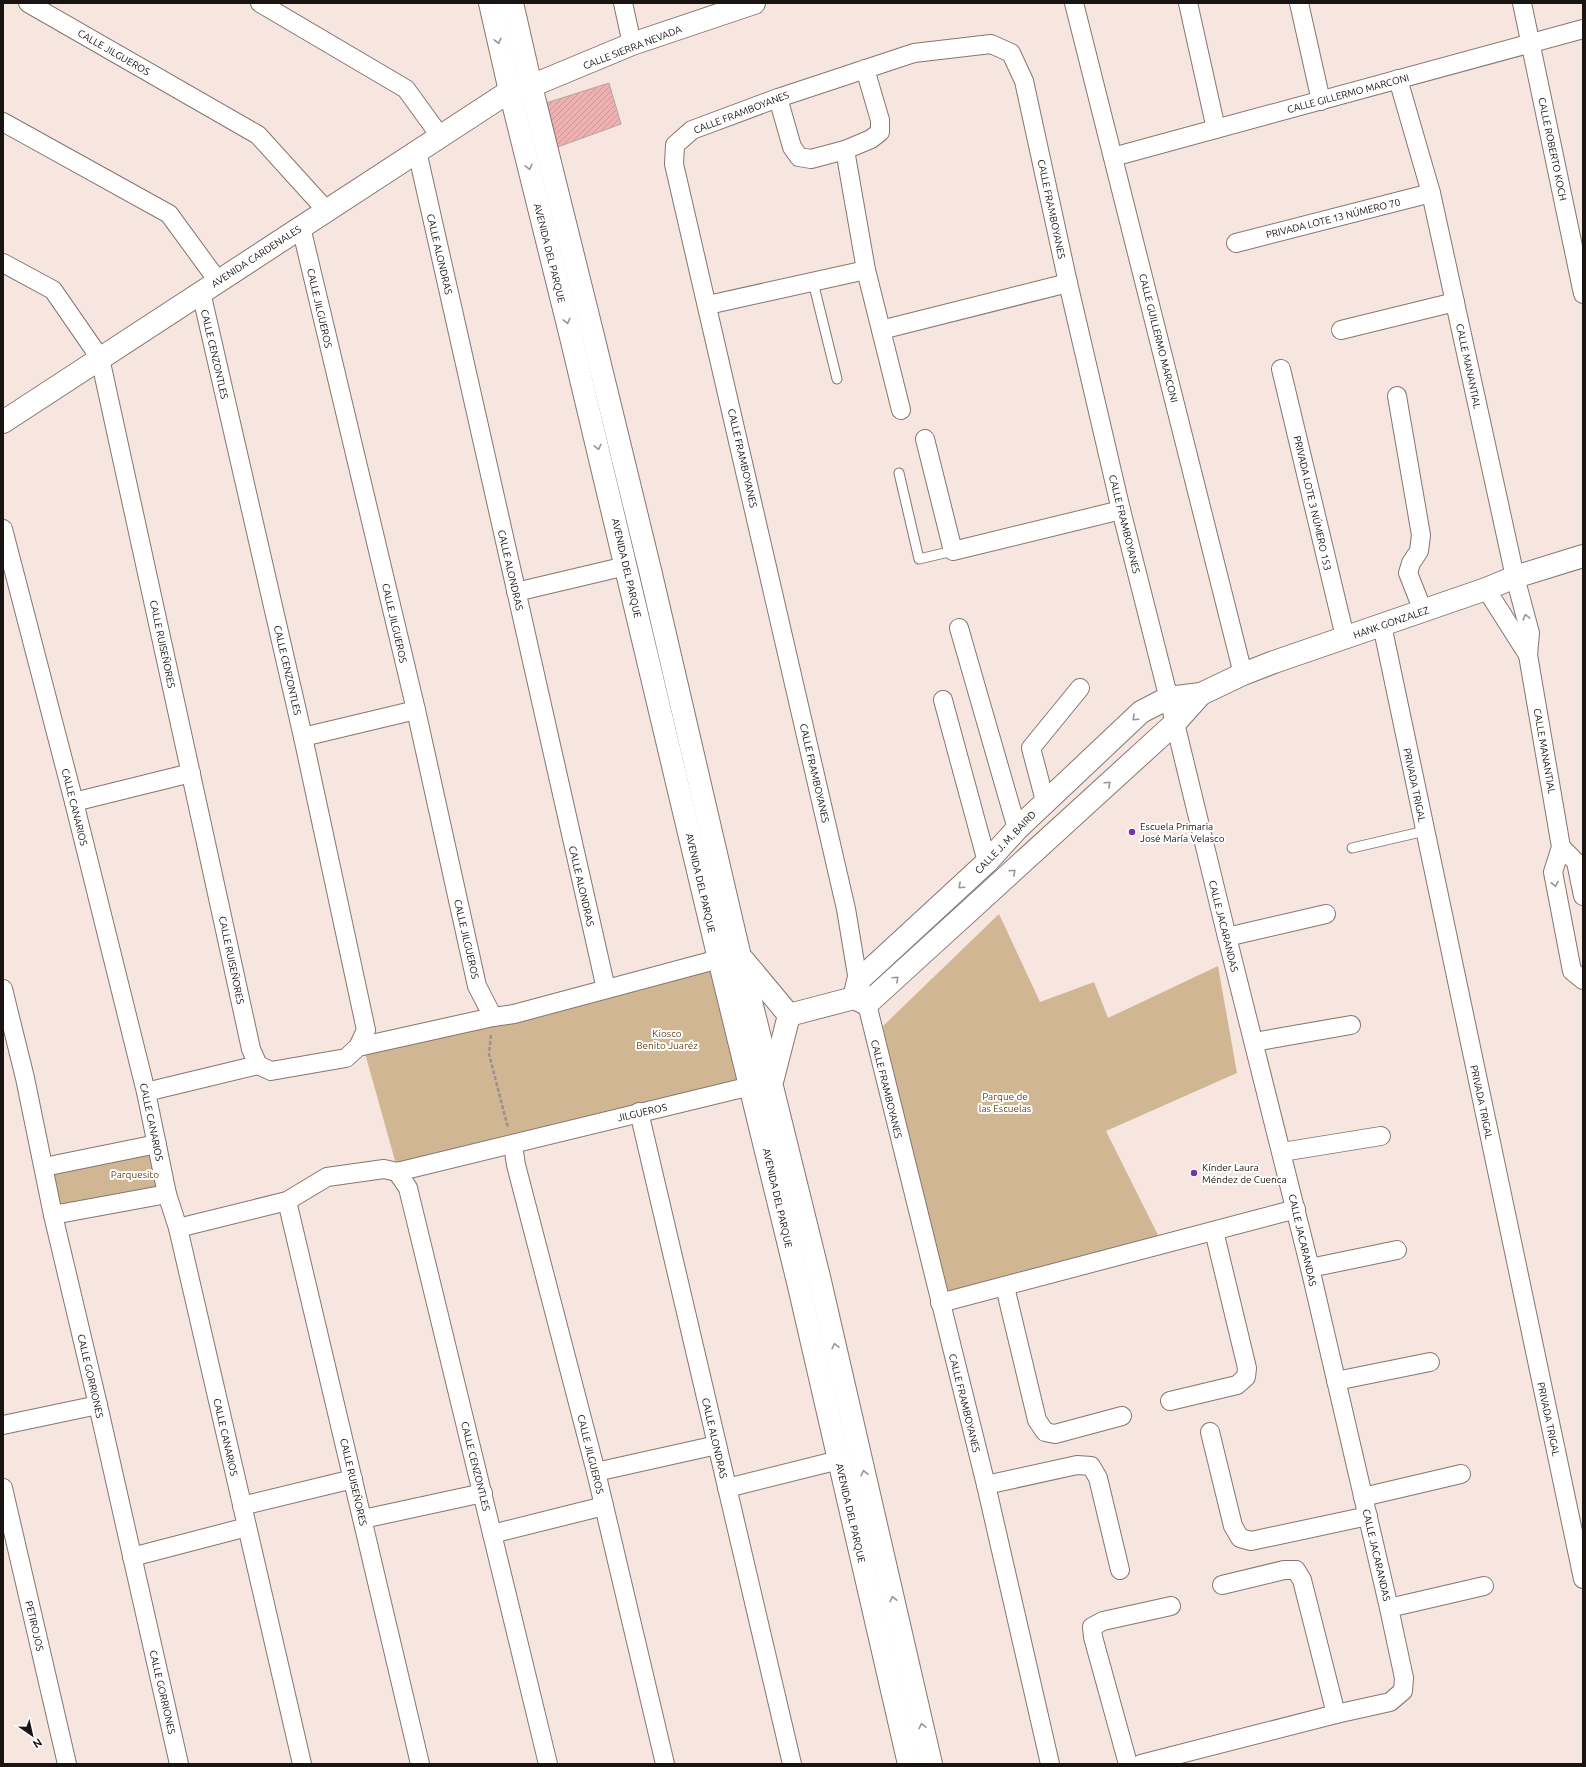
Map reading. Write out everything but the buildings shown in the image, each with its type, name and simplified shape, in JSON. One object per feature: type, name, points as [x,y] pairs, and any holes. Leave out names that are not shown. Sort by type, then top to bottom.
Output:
[{"type":"street","name":"CALLE JILGUEROS","points":[[28,3],[258,135],[326,210]]},
{"type":"street","points":[[260,3],[406,89],[440,136]]},
{"type":"street","name":"AVENIDA DEL PARQUE","points":[[490,3],[510,91],[626,566],[730,958],[772,1081],[821,1285],[931,1764]]},
{"type":"street","name":"AVENIDA DEL PARQUE","points":[[512,3],[531,86],[598,354],[730,958],[751,1086],[909,1764]]},
{"type":"street","points":[[623,3],[632,44]]},
{"type":"street","name":"CALLE SIERRA NEVADA","points":[[510,91],[531,86],[632,44],[754,3]]},
{"type":"street","name":"CALLE GUILLERMO MARCONI","points":[[1074,3],[1243,674]]},
{"type":"street","points":[[1188,3],[1216,129]]},
{"type":"street","points":[[1299,3],[1321,101]]},
{"type":"street","name":"CALLE ROBERTO KOCH","points":[[1522,3],[1583,294]]},
{"type":"street","name":"CALLE GILLERMO MARCONI","points":[[1113,157],[1583,29]]},
{"type":"street","name":"CALLE FRAMBOYANES","points":[[1050,1764],[986,1485],[860,995],[846,909],[708,305],[674,164],[675,144],[692,130],[864,68],[914,53],[991,44],[1011,53],[1024,81],[1068,283],[1121,510],[1168,698]]},
{"type":"street","points":[[778,98],[792,147],[799,157],[811,159],[845,150],[872,139],[880,132],[880,120],[864,68]]},
{"type":"street","name":"CALLE MANANTIAL","points":[[1398,79],[1431,193],[1515,577],[1530,633],[1528,655],[1561,847],[1552,872],[1572,971],[1583,980]]},
{"type":"street","name":"AVENIDA CARDENALES","points":[[3,422],[510,91]]},
{"type":"street","name":"CALLE CENZONTLES","points":[[3,122],[169,214],[209,287],[366,1030],[358,1048]]},
{"type":"street","points":[[845,150],[866,270],[901,410]]},
{"type":"street","name":"CALLE ALONDRAS","points":[[417,151],[606,989]]},
{"type":"street","name":"PRIVADA LOTE 13 NÚMERO 70","points":[[1236,243],[1431,193]]},
{"type":"street","name":"CALLE JILGUEROS","points":[[300,227],[416,710],[477,986],[493,1017]]},
{"type":"street","name":"CALLE RUISEÑORES","points":[[3,263],[53,290],[100,358],[251,1049],[258,1065]]},
{"type":"street","points":[[708,305],[866,270]]},
{"type":"street","points":[[881,330],[1068,283]]},
{"type":"street","points":[[1340,330],[1455,302]]},
{"type":"street","name":"PRIVADA LOTE 3 NÚMERO 153","points":[[1281,368],[1345,637]]},
{"type":"street","points":[[1397,396],[1421,535],[1419,551],[1411,563],[1408,574],[1423,611]]},
{"type":"street","points":[[925,439],[953,551],[1121,510]]},
{"type":"street","name":"CALLE CANARIOS","points":[[3,529],[74,802],[146,1092],[167,1194],[178,1228],[302,1764]]},
{"type":"street","name":"HANK GONZALEZ","points":[[1168,698],[1201,694],[1243,674],[1345,637],[1486,589],[1515,577],[1583,556]]},
{"type":"street","points":[[516,592],[626,566]]},
{"type":"street","name":"CALLE MANANTIAL","points":[[1486,589],[1528,655]]},
{"type":"street","name":"PRIVADA TRIGAL","points":[[1382,625],[1583,1579]]},
{"type":"street","points":[[959,628],[1017,829]]},
{"type":"street","points":[[1045,801],[1031,748],[1080,688]]},
{"type":"street","name":"HANK GONZALEZ","points":[[1175,723],[1201,694]]},
{"type":"street","name":"CALLE J. M. BAIRD","points":[[860,995],[1045,801],[1141,712],[1168,698]]},
{"type":"street","name":"CALLE JACARANDAS","points":[[1168,698],[1296,1209],[1368,1516],[1404,1678],[1402,1691],[1390,1702],[1336,1714]]},
{"type":"street","points":[[943,700],[986,862]]},
{"type":"street","points":[[303,737],[416,710]]},
{"type":"street","name":"CALLE J. M. BAIRD","points":[[789,1015],[860,995],[1175,723]]},
{"type":"street","points":[[74,802],[191,773]]},
{"type":"street","points":[[1561,847],[1576,862],[1583,896]]},
{"type":"street","points":[[1227,937],[1326,914]]},
{"type":"street","points":[[146,1092],[258,1065],[271,1071],[346,1058],[358,1048],[493,1017],[514,1014],[730,958],[789,1015],[772,1081]]},
{"type":"street","name":"CALLE GORRIONES","points":[[3,989],[25,1078],[53,1215],[98,1405],[179,1764]]},
{"type":"street","points":[[1254,1042],[1351,1025]]},
{"type":"street","name":"JILGUEROS","points":[[178,1228],[288,1201],[327,1177],[384,1169],[397,1172],[513,1145],[639,1112],[772,1081]]},
{"type":"street","name":"CALLE ALONDRAS","points":[[639,1112],[792,1764]]},
{"type":"street","points":[[1282,1152],[1381,1136]]},
{"type":"street","points":[[44,1167],[157,1144]]},
{"type":"street","name":"CALLE JILGUEROS","points":[[513,1145],[516,1165],[596,1472],[665,1764]]},
{"type":"street","name":"CALLE CENZONTLES","points":[[397,1172],[408,1188],[548,1764]]},
{"type":"street","points":[[53,1215],[167,1194]]},
{"type":"street","name":"CALLE RUISEÑORES","points":[[288,1201],[420,1764]]},
{"type":"street","points":[[940,1303],[1296,1209]]},
{"type":"street","points":[[1170,1401],[1237,1384],[1246,1377],[1247,1368],[1214,1231]]},
{"type":"street","points":[[1310,1268],[1397,1250]]},
{"type":"street","points":[[1005,1287],[1037,1420],[1045,1432],[1055,1434],[1122,1416]]},
{"type":"street","points":[[1336,1381],[1430,1362]]},
{"type":"street","points":[[3,1425],[98,1405]]},
{"type":"street","points":[[1210,1432],[1233,1526],[1240,1538],[1251,1541],[1368,1516]]},
{"type":"street","points":[[596,1472],[717,1445]]},
{"type":"street","points":[[727,1488],[839,1460]]},
{"type":"street","points":[[986,1485],[1077,1465],[1091,1466],[1098,1478],[1120,1570]]},
{"type":"street","points":[[1363,1497],[1461,1474]]},
{"type":"street","points":[[242,1506],[353,1479]]},
{"type":"street","name":"PETIROJOS","points":[[3,1488],[67,1764]]},
{"type":"street","points":[[363,1519],[483,1493]]},
{"type":"street","points":[[492,1534],[604,1506]]},
{"type":"street","points":[[132,1556],[247,1528]]},
{"type":"street","points":[[1140,1764],[1336,1714],[1302,1580],[1296,1570],[1284,1570],[1222,1585]]},
{"type":"street","points":[[1389,1608],[1484,1586]]},
{"type":"street","points":[[1128,1764],[1093,1637],[1092,1627],[1103,1621],[1171,1606]]},
{"type":"lane","points":[[813,282],[837,379]]},
{"type":"lane","points":[[899,473],[918,559],[953,551]]},
{"type":"lane","points":[[1352,848],[1425,831]]},
{"type":"path","points":[[493,1017],[489,1054],[501,1106],[513,1145]]},
{"type":"green space","name":"Parque de las Escuelas","points":[[999,914],[1040,1002],[1094,982],[1108,1018],[1218,966],[1237,1073],[1106,1131],[1162,1243],[940,1303],[883,1026]]},
{"type":"green space","name":"Kiosco Benito Juaréz","points":[[719,960],[751,1086],[397,1168],[363,1046]]},
{"type":"green space","name":"Parquesito","points":[[157,1144],[167,1194],[53,1215],[44,1167]]},
{"type":"place","name":"Escuela Primaria José María Velasco","points":[[1132,832]]},
{"type":"place","name":"Kínder Laura Méndez de Cuenca","points":[[1194,1173]]}]
